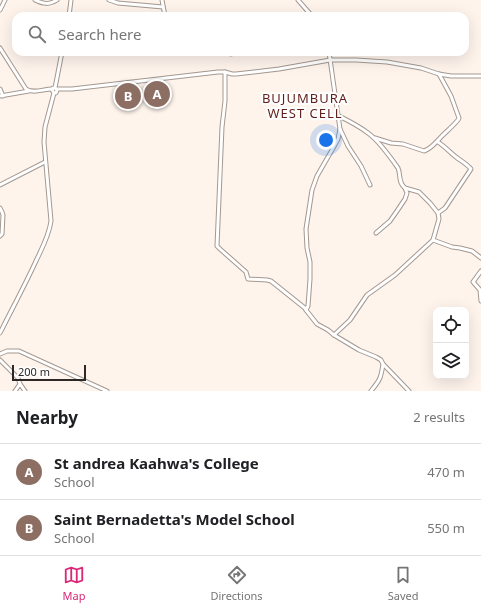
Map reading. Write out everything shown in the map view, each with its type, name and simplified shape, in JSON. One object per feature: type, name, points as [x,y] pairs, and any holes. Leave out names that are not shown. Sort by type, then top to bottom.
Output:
[{"type":"street","points":[[0,10],[5,0]]},
{"type":"street","points":[[35,0],[40,3],[47,4],[57,0]]},
{"type":"street","points":[[69,12],[71,0]]},
{"type":"street","points":[[109,0],[118,3],[163,7]]},
{"type":"street","points":[[162,0],[164,12]]},
{"type":"street","points":[[298,0],[308,12]]},
{"type":"street","points":[[0,48],[26,89],[29,91]]},
{"type":"street","points":[[0,333],[49,233],[51,221],[45,162],[45,127],[54,93],[57,92],[55,89],[61,56]]},
{"type":"street","points":[[306,310],[308,306],[310,262],[307,248],[306,229],[312,190],[317,176],[338,139],[340,129],[330,56]]},
{"type":"street","points":[[0,89],[2,96],[45,89],[72,89],[218,72],[232,74],[244,73],[293,67],[330,60],[387,62],[421,68],[451,76],[481,76]]},
{"type":"street","points":[[225,72],[225,101],[221,141],[217,246],[246,272],[248,279],[271,281],[306,309],[313,321],[317,324],[359,350],[381,360],[383,364],[410,391]]},
{"type":"street","points":[[375,138],[391,143],[403,144],[424,152],[438,142],[459,118],[451,96],[439,74]]},
{"type":"street","points":[[334,335],[350,320],[367,296],[395,275],[433,240],[439,219],[438,213],[419,192],[402,186],[398,169],[375,138],[339,116]]},
{"type":"street","points":[[340,129],[370,185]]},
{"type":"street","points":[[438,142],[471,169],[445,208],[438,213]]},
{"type":"street","points":[[0,185],[45,162]]},
{"type":"street","points":[[376,233],[390,221],[398,211],[405,199],[405,188]]},
{"type":"street","points":[[0,208],[3,215],[2,234],[0,236]]},
{"type":"street","points":[[433,240],[452,247],[472,251],[481,258]]},
{"type":"street","points":[[481,271],[473,282],[480,290],[481,301]]},
{"type":"street","points":[[0,354],[7,351],[19,351],[107,391]]},
{"type":"street","points":[[0,360],[18,378],[25,391]]},
{"type":"street","points":[[371,391],[382,376],[383,364]]},
{"type":"street","points":[[15,391],[20,384]]},
{"type":"place","name":"St andrea Kaahwa's College","points":[[157,94]]},
{"type":"place","name":"Saint Bernadetta's Model School","points":[[128,96]]},
{"type":"district","name":"BUJUMBURA WEST CELL","points":[[305,106]]}]
